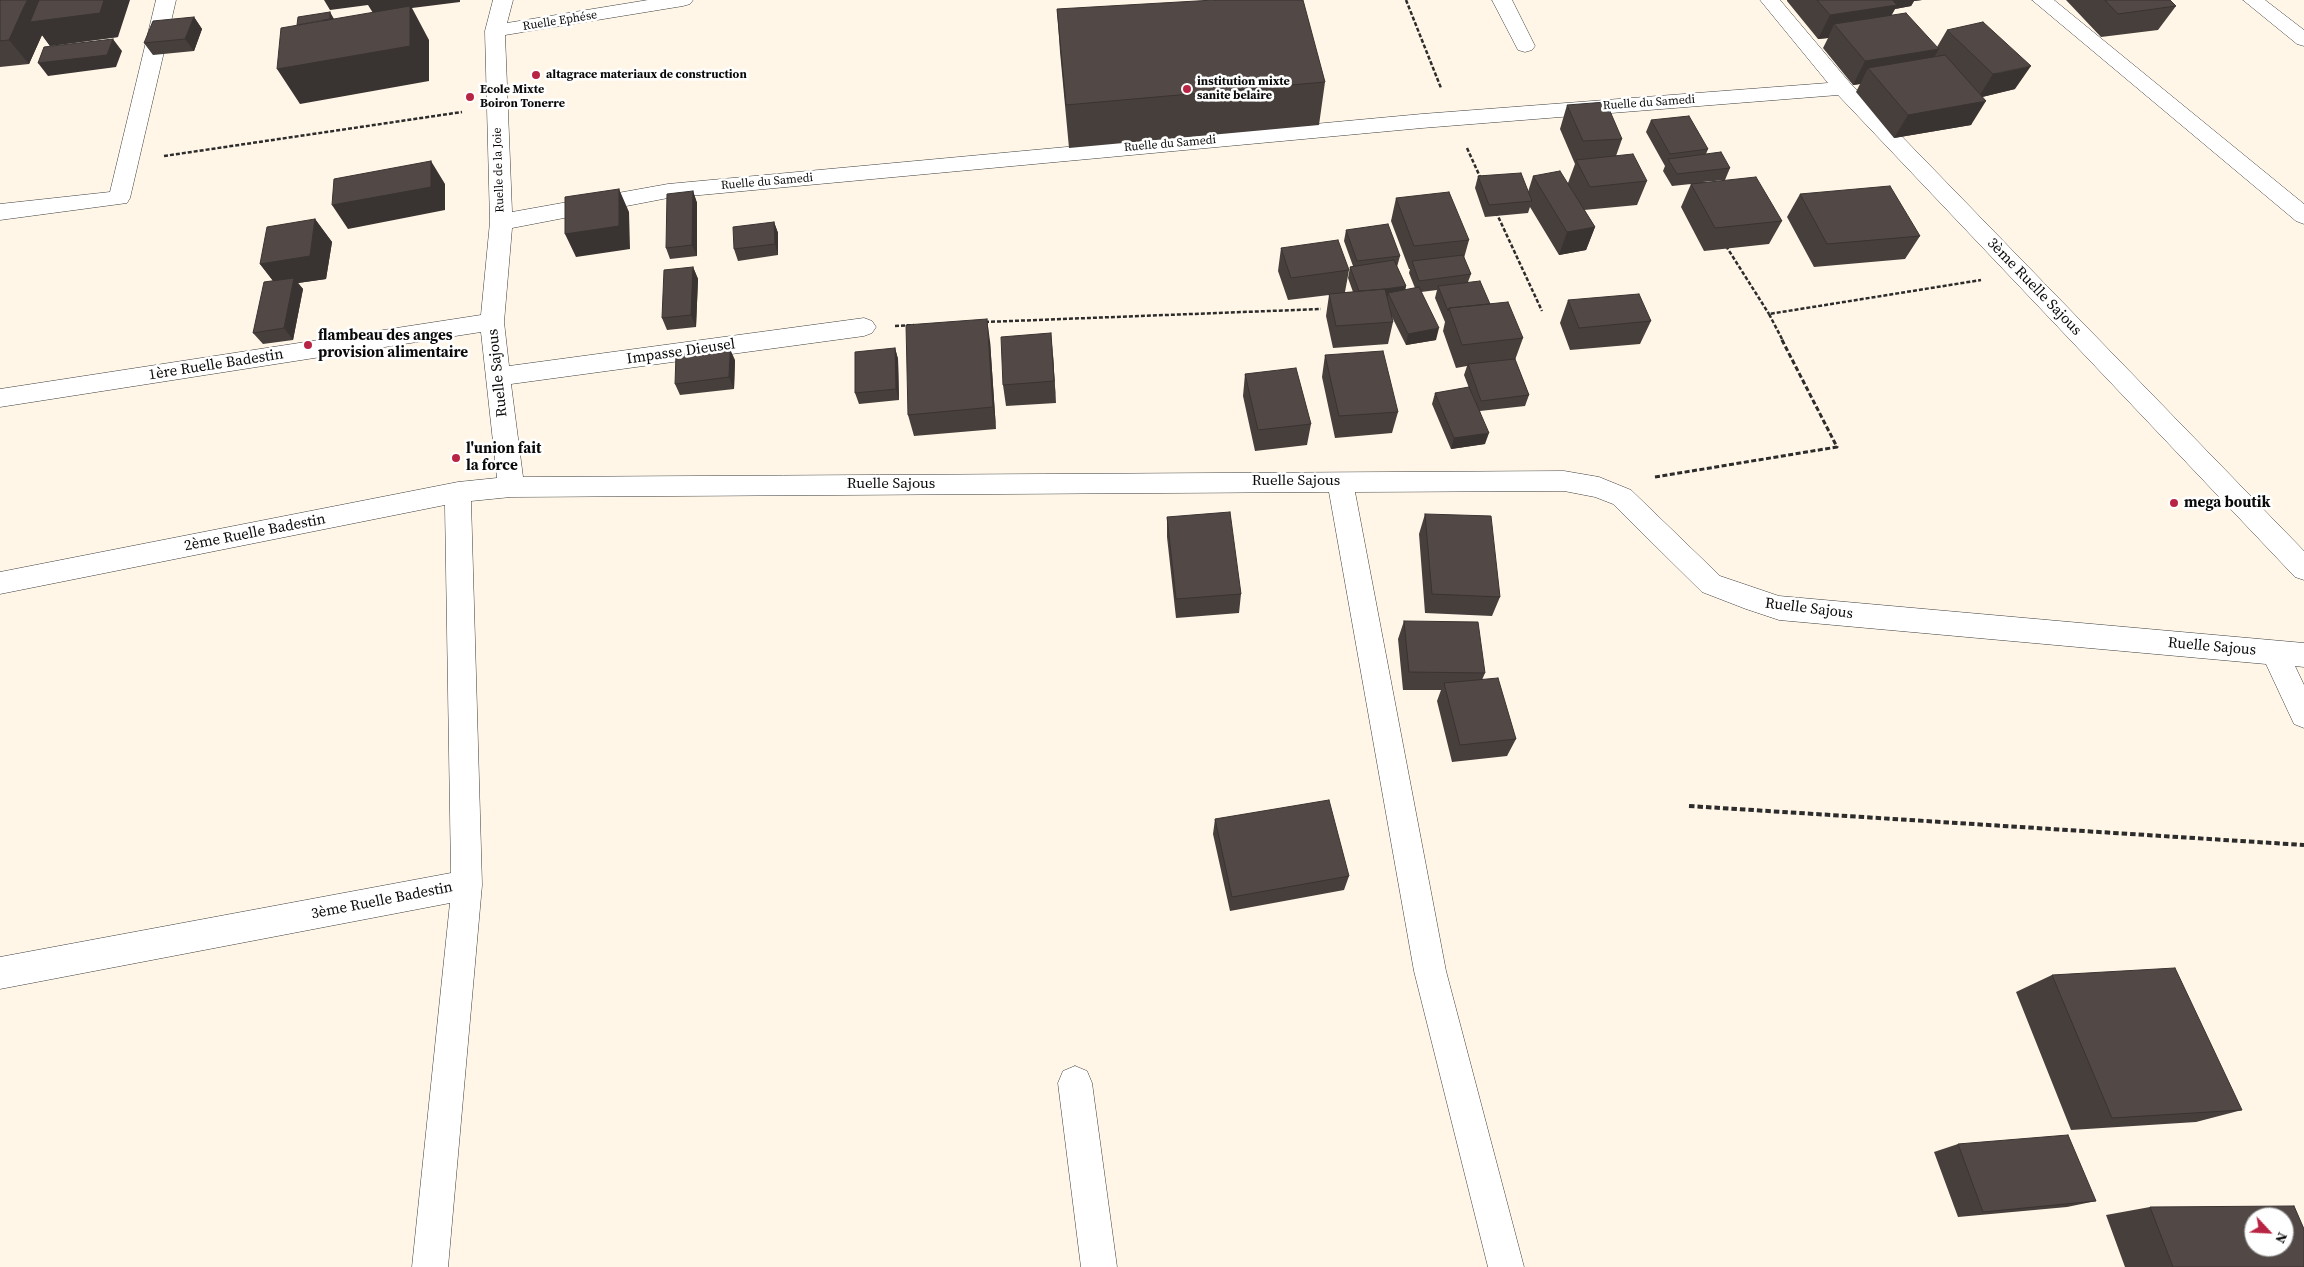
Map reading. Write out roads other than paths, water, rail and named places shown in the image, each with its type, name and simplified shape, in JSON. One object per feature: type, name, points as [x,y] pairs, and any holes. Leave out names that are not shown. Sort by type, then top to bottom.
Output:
[{"type":"street","points":[[0,212],[119,198],[166,0]]},
{"type":"street","name":"Ruelle de la Joie","points":[[501,222],[495,32],[503,0]]},
{"type":"street","name":"Ruelle Ephése","points":[[495,32],[684,0]]},
{"type":"street","points":[[1502,0],[1525,46]]},
{"type":"street","name":"3ème Ruelle Sajous","points":[[1770,0],[1842,88],[2304,569]]},
{"type":"street","points":[[2042,0],[2304,216]]},
{"type":"street","points":[[2253,0],[2304,40]]},
{"type":"street","name":"Ruelle du Samedi","points":[[501,222],[668,191],[1454,118],[1842,88]]},
{"type":"street","name":"Ruelle Sajous","points":[[501,222],[492,322],[511,487],[1564,481],[1599,487],[1622,497],[1711,584],[1746,598],[1779,608],[2304,655]]},
{"type":"street","name":"1ère Ruelle Badestin","points":[[0,398],[492,322]]},
{"type":"street","name":"Impasse Dieusel","points":[[498,377],[864,327]]},
{"type":"street","points":[[1340,481],[1430,971],[1506,1267]]},
{"type":"street","name":"2ème Ruelle Badestin","points":[[0,583],[458,492],[511,487]]},
{"type":"street","name":"3ème Ruelle Badestin","points":[[0,972],[467,885],[458,492]]},
{"type":"street","points":[[2275,653],[2304,714]]},
{"type":"street","points":[[430,1267],[467,885]]},
{"type":"street","points":[[1075,1083],[1099,1267]]},
{"type":"place","name":"altagrace materiaux de construction","points":[[536,75]]},
{"type":"place","name":"institution mixte sanite belaire","points":[[1187,89]]},
{"type":"place","name":"Ecole Mixte Boiron Tonerre","points":[[470,97]]},
{"type":"place","name":"flambeau des anges provision alimentaire","points":[[308,345]]},
{"type":"place","name":"l'union fait la force","points":[[456,458]]},
{"type":"place","name":"mega boutik","points":[[2174,503]]}]
